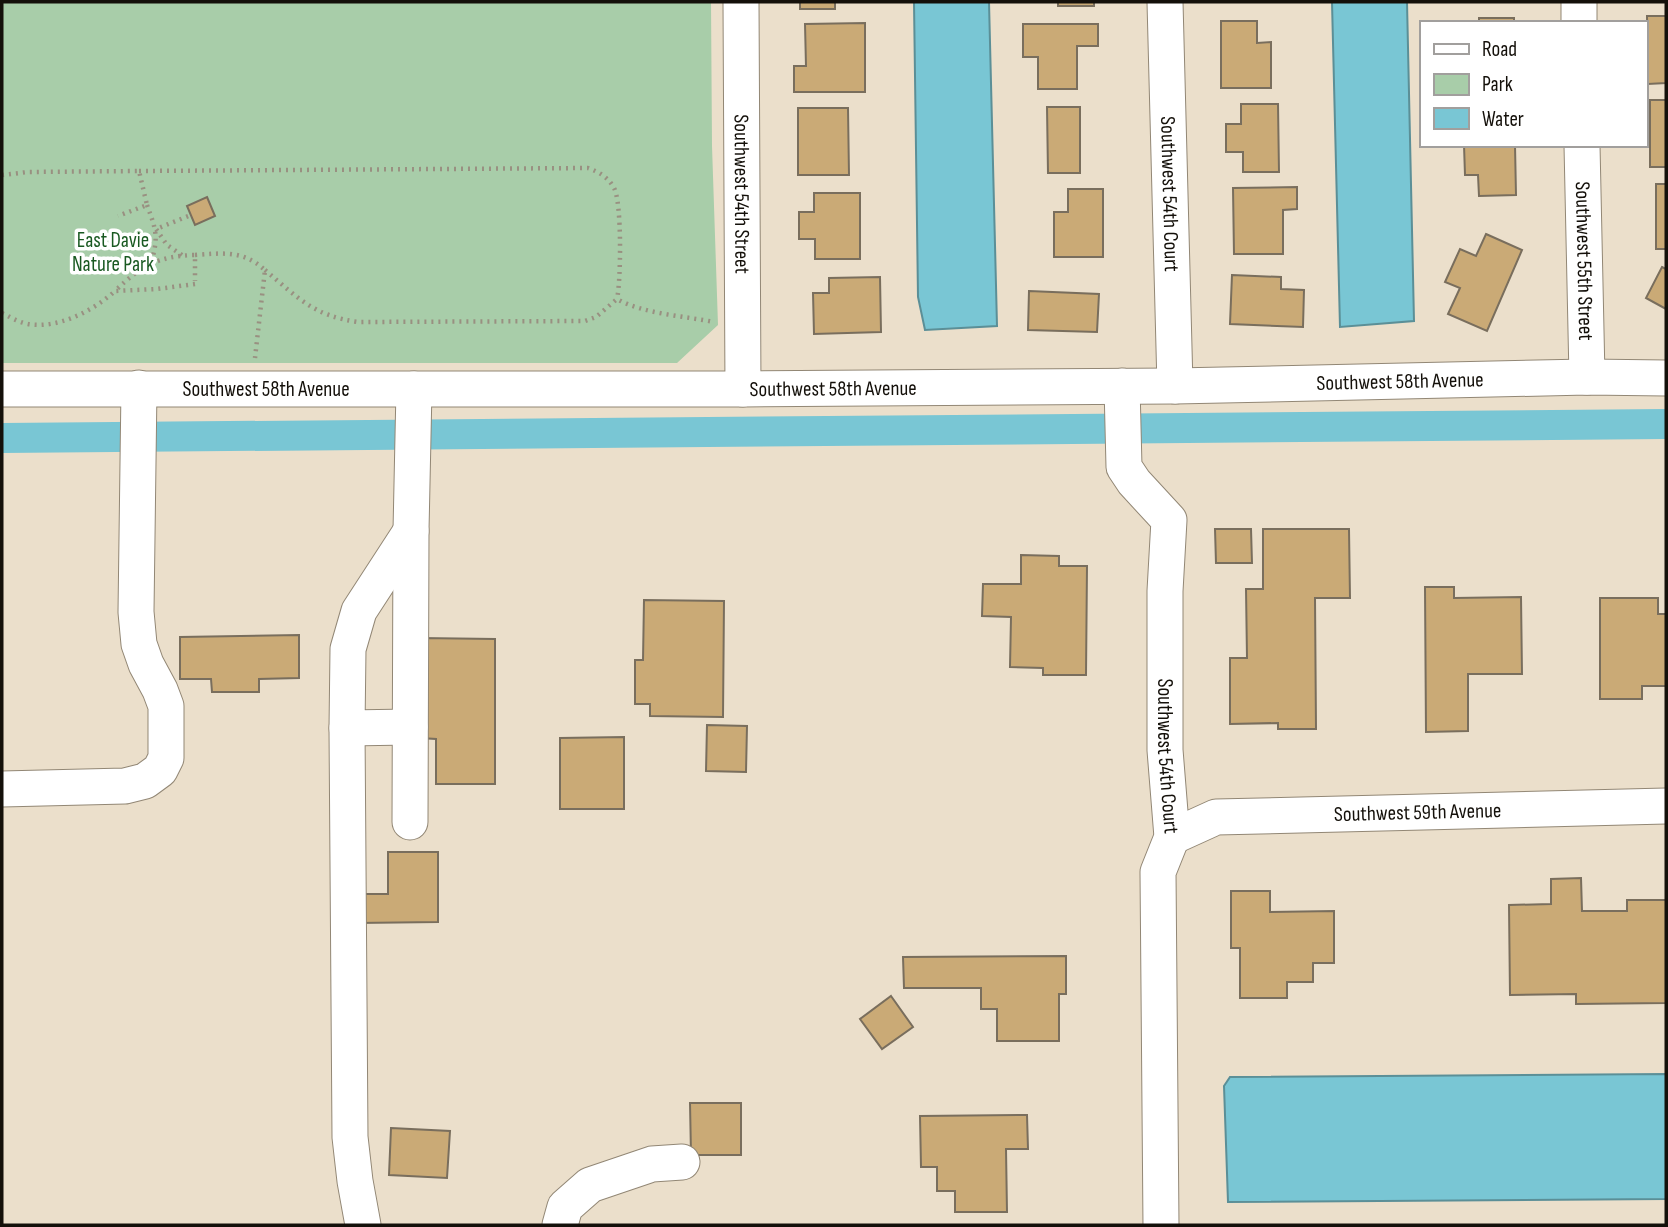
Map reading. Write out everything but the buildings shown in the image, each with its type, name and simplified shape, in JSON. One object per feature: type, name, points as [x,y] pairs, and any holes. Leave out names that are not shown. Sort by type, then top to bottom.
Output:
[{"type":"street","name":"Southwest 54th Street","points":[[741,2],[743,389]]},
{"type":"street","name":"Southwest 54th Court","points":[[1165,2],[1175,386]]},
{"type":"street","points":[[1579,2],[1579,21]]},
{"type":"street","name":"Southwest 55th Street","points":[[1582,147],[1587,377]]},
{"type":"street","name":"Southwest 58th Avenue","points":[[2,389],[139,416],[414,389],[1175,386],[1587,377],[1666,378]]},
{"type":"street","name":"Southwest 54th Court","points":[[1122,386],[1124,467],[1169,520],[1165,591],[1165,750],[1172,837],[1158,872],[1161,1225]]},
{"type":"street","points":[[410,822],[414,389]]},
{"type":"street","points":[[2,789],[125,786],[145,781],[160,770],[166,758],[166,706],[139,644],[136,612],[139,416]]},
{"type":"street","points":[[363,1225],[351,1137],[348,649],[359,611],[411,531]]},
{"type":"street","points":[[347,728],[410,727]]},
{"type":"street","name":"Southwest 59th Avenue","points":[[1172,837],[1216,817],[1666,806]]},
{"type":"street","points":[[560,1225],[565,1207],[590,1185],[652,1164],[682,1162]]},
{"type":"path","points":[[2,175],[28,172],[588,168],[607,179],[615,189],[619,201],[617,299],[596,317],[585,321],[358,322],[329,316],[314,309],[258,263],[232,254],[182,256],[151,263],[134,273],[106,299],[55,322],[40,325],[27,323],[2,313]]},
{"type":"path","points":[[139,171],[156,229],[167,245],[182,256]]},
{"type":"path","points":[[118,216],[147,205]]},
{"type":"path","points":[[156,229],[191,215]]},
{"type":"path","points":[[151,263],[157,239],[156,229]]},
{"type":"path","points":[[115,291],[157,289],[195,282],[195,255]]},
{"type":"path","points":[[254,360],[265,270]]},
{"type":"path","points":[[617,299],[642,309],[715,322]]},
{"type":"green space","name":"East Davie Nature Park","points":[[2,2],[711,2],[712,146],[718,325],[677,363],[2,363]]},
{"type":"water","points":[[914,2],[989,2],[997,326],[925,330],[918,297]]},
{"type":"water","points":[[1332,2],[1407,2],[1414,321],[1340,327]]},
{"type":"water","points":[[1666,1074],[1666,1199],[1228,1202],[1224,1086],[1230,1077]]},
{"type":"waterway","points":[[2,438],[1666,424]]}]
